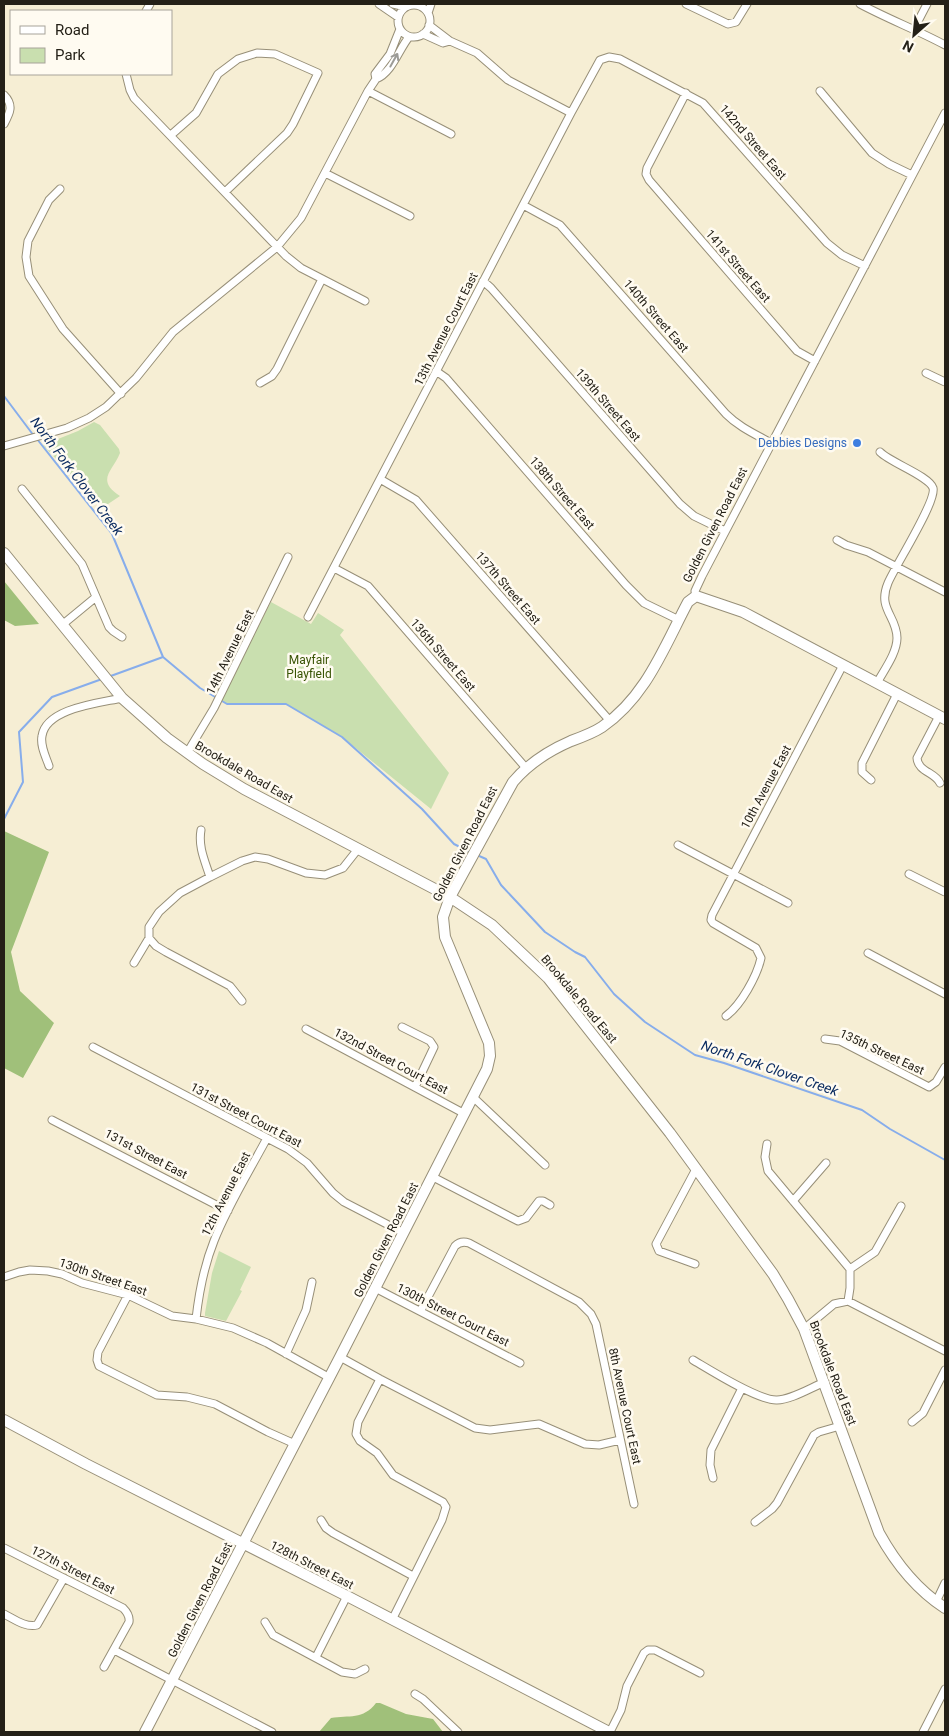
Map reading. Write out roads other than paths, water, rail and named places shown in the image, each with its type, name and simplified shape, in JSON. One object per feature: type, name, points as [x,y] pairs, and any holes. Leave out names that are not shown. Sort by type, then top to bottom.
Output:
[{"type":"street","points":[[376,79],[375,74],[390,54],[400,29],[398,17],[379,4]]},
{"type":"street","points":[[393,4],[406,7],[418,5],[428,13]]},
{"type":"street","points":[[431,4],[428,13],[430,25],[450,42],[477,53],[508,80],[571,113]]},
{"type":"street","points":[[686,4],[722,23],[731,24],[736,22],[747,4]]},
{"type":"street","points":[[860,4],[945,45]]},
{"type":"street","points":[[914,29],[927,4]]},
{"type":"street","points":[[398,17],[406,7]]},
{"type":"street","points":[[400,29],[409,37],[416,37],[423,34],[430,25]]},
{"type":"street","points":[[423,34],[443,43],[450,42]]},
{"type":"street","points":[[4,446],[42,436],[81,422],[106,407],[136,378],[173,332],[277,247],[301,218],[368,91],[376,79],[380,78],[390,67],[409,37]]},
{"type":"street","points":[[171,135],[196,113],[218,74],[238,58],[257,53],[275,54],[318,73],[287,133],[225,192]]},
{"type":"street","name":"13th Avenue Court East","points":[[308,617],[597,64],[600,60],[608,57]]},
{"type":"street","name":"142nd Street East","points":[[608,57],[620,59],[700,101],[827,243],[842,255],[865,266]]},
{"type":"street","points":[[126,75],[134,98],[294,264],[366,301]]},
{"type":"street","points":[[368,91],[451,134]]},
{"type":"street","points":[[820,91],[872,152],[889,164],[912,175]]},
{"type":"street","name":"141st Street East","points":[[686,93],[647,168],[646,174],[649,180],[798,351],[815,361]]},
{"type":"street","points":[[4,124],[10,109],[6,97]]},
{"type":"street","name":"Golden Given Road East","points":[[145,1732],[330,1378],[487,1069],[490,1056],[489,1043],[444,931],[443,917],[450,897],[508,789],[526,768],[552,750],[602,728],[631,702],[642,688],[688,602],[696,596],[695,591],[725,530],[945,112]]},
{"type":"street","points":[[325,173],[410,216]]},
{"type":"street","points":[[60,189],[48,200],[28,241],[26,258],[29,276],[63,329],[121,394]]},
{"type":"street","name":"140th Street East","points":[[523,205],[560,225],[726,414],[745,429],[771,443]]},
{"type":"street","points":[[260,382],[272,376],[278,369],[322,278]]},
{"type":"street","name":"139th Street East","points":[[483,281],[492,288],[680,504],[694,516],[725,530]]},
{"type":"street","name":"138th Street East","points":[[436,371],[446,378],[626,585],[644,603],[679,620]]},
{"type":"street","points":[[926,373],[945,382]]},
{"type":"street","points":[[877,683],[896,643],[896,632],[884,599],[888,584],[933,498],[931,484],[880,452]]},
{"type":"street","name":"137th Street East","points":[[380,479],[416,500],[610,721]]},
{"type":"street","points":[[22,489],[82,564],[109,627],[122,637]]},
{"type":"street","points":[[837,540],[868,552],[945,592]]},
{"type":"street","name":"Brookdale Road East","points":[[4,553],[122,698],[152,726],[187,753],[244,789],[450,897],[492,925],[548,978],[670,1133],[773,1274],[804,1329],[874,1520],[888,1549],[895,1561],[914,1584],[941,1605]]},
{"type":"street","name":"14th Avenue East","points":[[187,753],[214,708],[288,557]]},
{"type":"street","name":"136th Street East","points":[[334,568],[368,586],[526,768]]},
{"type":"street","points":[[696,596],[734,608],[942,717],[917,758],[921,768],[936,776],[940,783]]},
{"type":"street","points":[[62,625],[96,597]]},
{"type":"street","name":"10th Avenue East","points":[[726,1016],[736,1007],[762,958],[759,952],[711,920],[714,910],[843,665]]},
{"type":"street","points":[[871,780],[862,772],[862,763],[898,694]]},
{"type":"street","points":[[49,766],[41,739],[45,728],[53,719],[59,714],[75,708],[122,698]]},
{"type":"street","points":[[201,830],[201,849],[210,877]]},
{"type":"street","points":[[678,845],[788,903]]},
{"type":"street","points":[[242,1001],[230,986],[156,946],[150,938],[149,927],[154,917],[169,901],[180,893],[242,861],[255,857],[268,859],[306,873],[325,875],[343,868],[358,849]]},
{"type":"street","points":[[909,874],[945,892]]},
{"type":"street","points":[[134,963],[150,938]]},
{"type":"street","points":[[868,953],[945,994]]},
{"type":"street","points":[[402,1027],[430,1041],[434,1047],[416,1087]]},
{"type":"street","name":"132nd Street Court East","points":[[306,1029],[465,1114]]},
{"type":"street","name":"135th Street East","points":[[825,1038],[840,1041],[930,1087],[936,1082],[945,1067]]},
{"type":"street","name":"131st Street Court East","points":[[93,1047],[268,1138],[304,1160],[333,1193],[344,1202],[404,1233]]},
{"type":"street","points":[[473,1097],[545,1165]]},
{"type":"street","name":"131st Street East","points":[[52,1120],[228,1211]]},
{"type":"street","name":"12th Avenue East","points":[[196,1319],[201,1287],[214,1239],[268,1138]]},
{"type":"street","points":[[767,1144],[765,1157],[768,1170],[850,1269],[848,1301]]},
{"type":"street","points":[[793,1201],[826,1163]]},
{"type":"street","points":[[695,1264],[659,1251],[656,1244],[696,1169]]},
{"type":"street","points":[[433,1177],[518,1220],[526,1218],[539,1202],[543,1201],[550,1205]]},
{"type":"street","points":[[850,1269],[875,1252],[900,1206]]},
{"type":"street","name":"8th Avenue Court East","points":[[420,1310],[454,1246],[459,1242],[469,1243],[579,1302],[591,1314],[596,1324],[634,1504]]},
{"type":"street","name":"130th Street East","points":[[4,1278],[19,1272],[48,1271],[62,1274],[82,1283],[128,1295],[172,1316],[196,1319],[232,1328],[330,1378]]},
{"type":"street","points":[[286,1354],[306,1310],[312,1282]]},
{"type":"street","name":"130th Street Court East","points":[[375,1288],[520,1363]]},
{"type":"street","points":[[128,1295],[98,1352],[98,1364],[128,1382],[157,1395],[187,1397],[215,1404],[295,1444]]},
{"type":"street","points":[[804,1329],[834,1304],[848,1301],[945,1350]]},
{"type":"street","points":[[340,1357],[380,1380],[476,1428],[490,1430],[539,1424],[585,1444],[599,1445],[620,1440]]},
{"type":"street","points":[[693,1360],[742,1388],[765,1398],[779,1400],[825,1382]]},
{"type":"street","points":[[912,1422],[923,1413],[945,1370]]},
{"type":"street","points":[[380,1380],[358,1422],[357,1437],[377,1454],[398,1479],[445,1504],[442,1520],[392,1620]]},
{"type":"street","points":[[713,1478],[710,1465],[711,1450],[742,1388]]},
{"type":"street","name":"128th Street East","points":[[4,1420],[86,1464],[347,1596],[609,1732]]},
{"type":"street","points":[[755,1522],[772,1510],[777,1503],[814,1435],[840,1426]]},
{"type":"street","points":[[321,1520],[326,1528],[334,1534],[413,1576]]},
{"type":"street","name":"127th Street East","points":[[4,1548],[123,1608],[129,1622],[114,1650]]},
{"type":"street","points":[[4,1614],[35,1627],[40,1622],[64,1578]]},
{"type":"street","points":[[941,1605],[945,1583]]},
{"type":"street","points":[[316,1657],[347,1596]]},
{"type":"street","points":[[265,1622],[274,1636],[342,1672],[355,1674],[365,1669]]},
{"type":"street","points":[[104,1667],[114,1650],[272,1732]]},
{"type":"street","points":[[609,1732],[621,1710],[627,1686],[644,1653],[648,1650],[655,1650],[700,1673]]},
{"type":"street","points":[[923,1732],[945,1689]]},
{"type":"street","points":[[415,1694],[423,1699],[458,1732]]},
{"type":"waterway","name":"North Fork Clover Creek","points":[[4,396],[34,436]]},
{"type":"waterway","name":"North Fork Clover Creek","points":[[37,439],[112,534],[163,657],[200,688],[227,704],[286,704],[342,737],[422,809],[454,844],[470,852]]},
{"type":"waterway","points":[[108,677],[163,657]]},
{"type":"waterway","points":[[4,819],[23,782],[19,732],[52,697],[102,679]]},
{"type":"waterway","name":"North Fork Clover Creek","points":[[477,855],[486,859],[501,885],[545,932],[585,957],[614,994],[645,1022],[695,1055],[862,1110],[890,1129],[945,1160]]},
{"type":"place","name":"Debbies Designs","points":[[857,443]]},
{"type":"park label","name":"Mayfair Playfield","points":[[309,667]]}]
